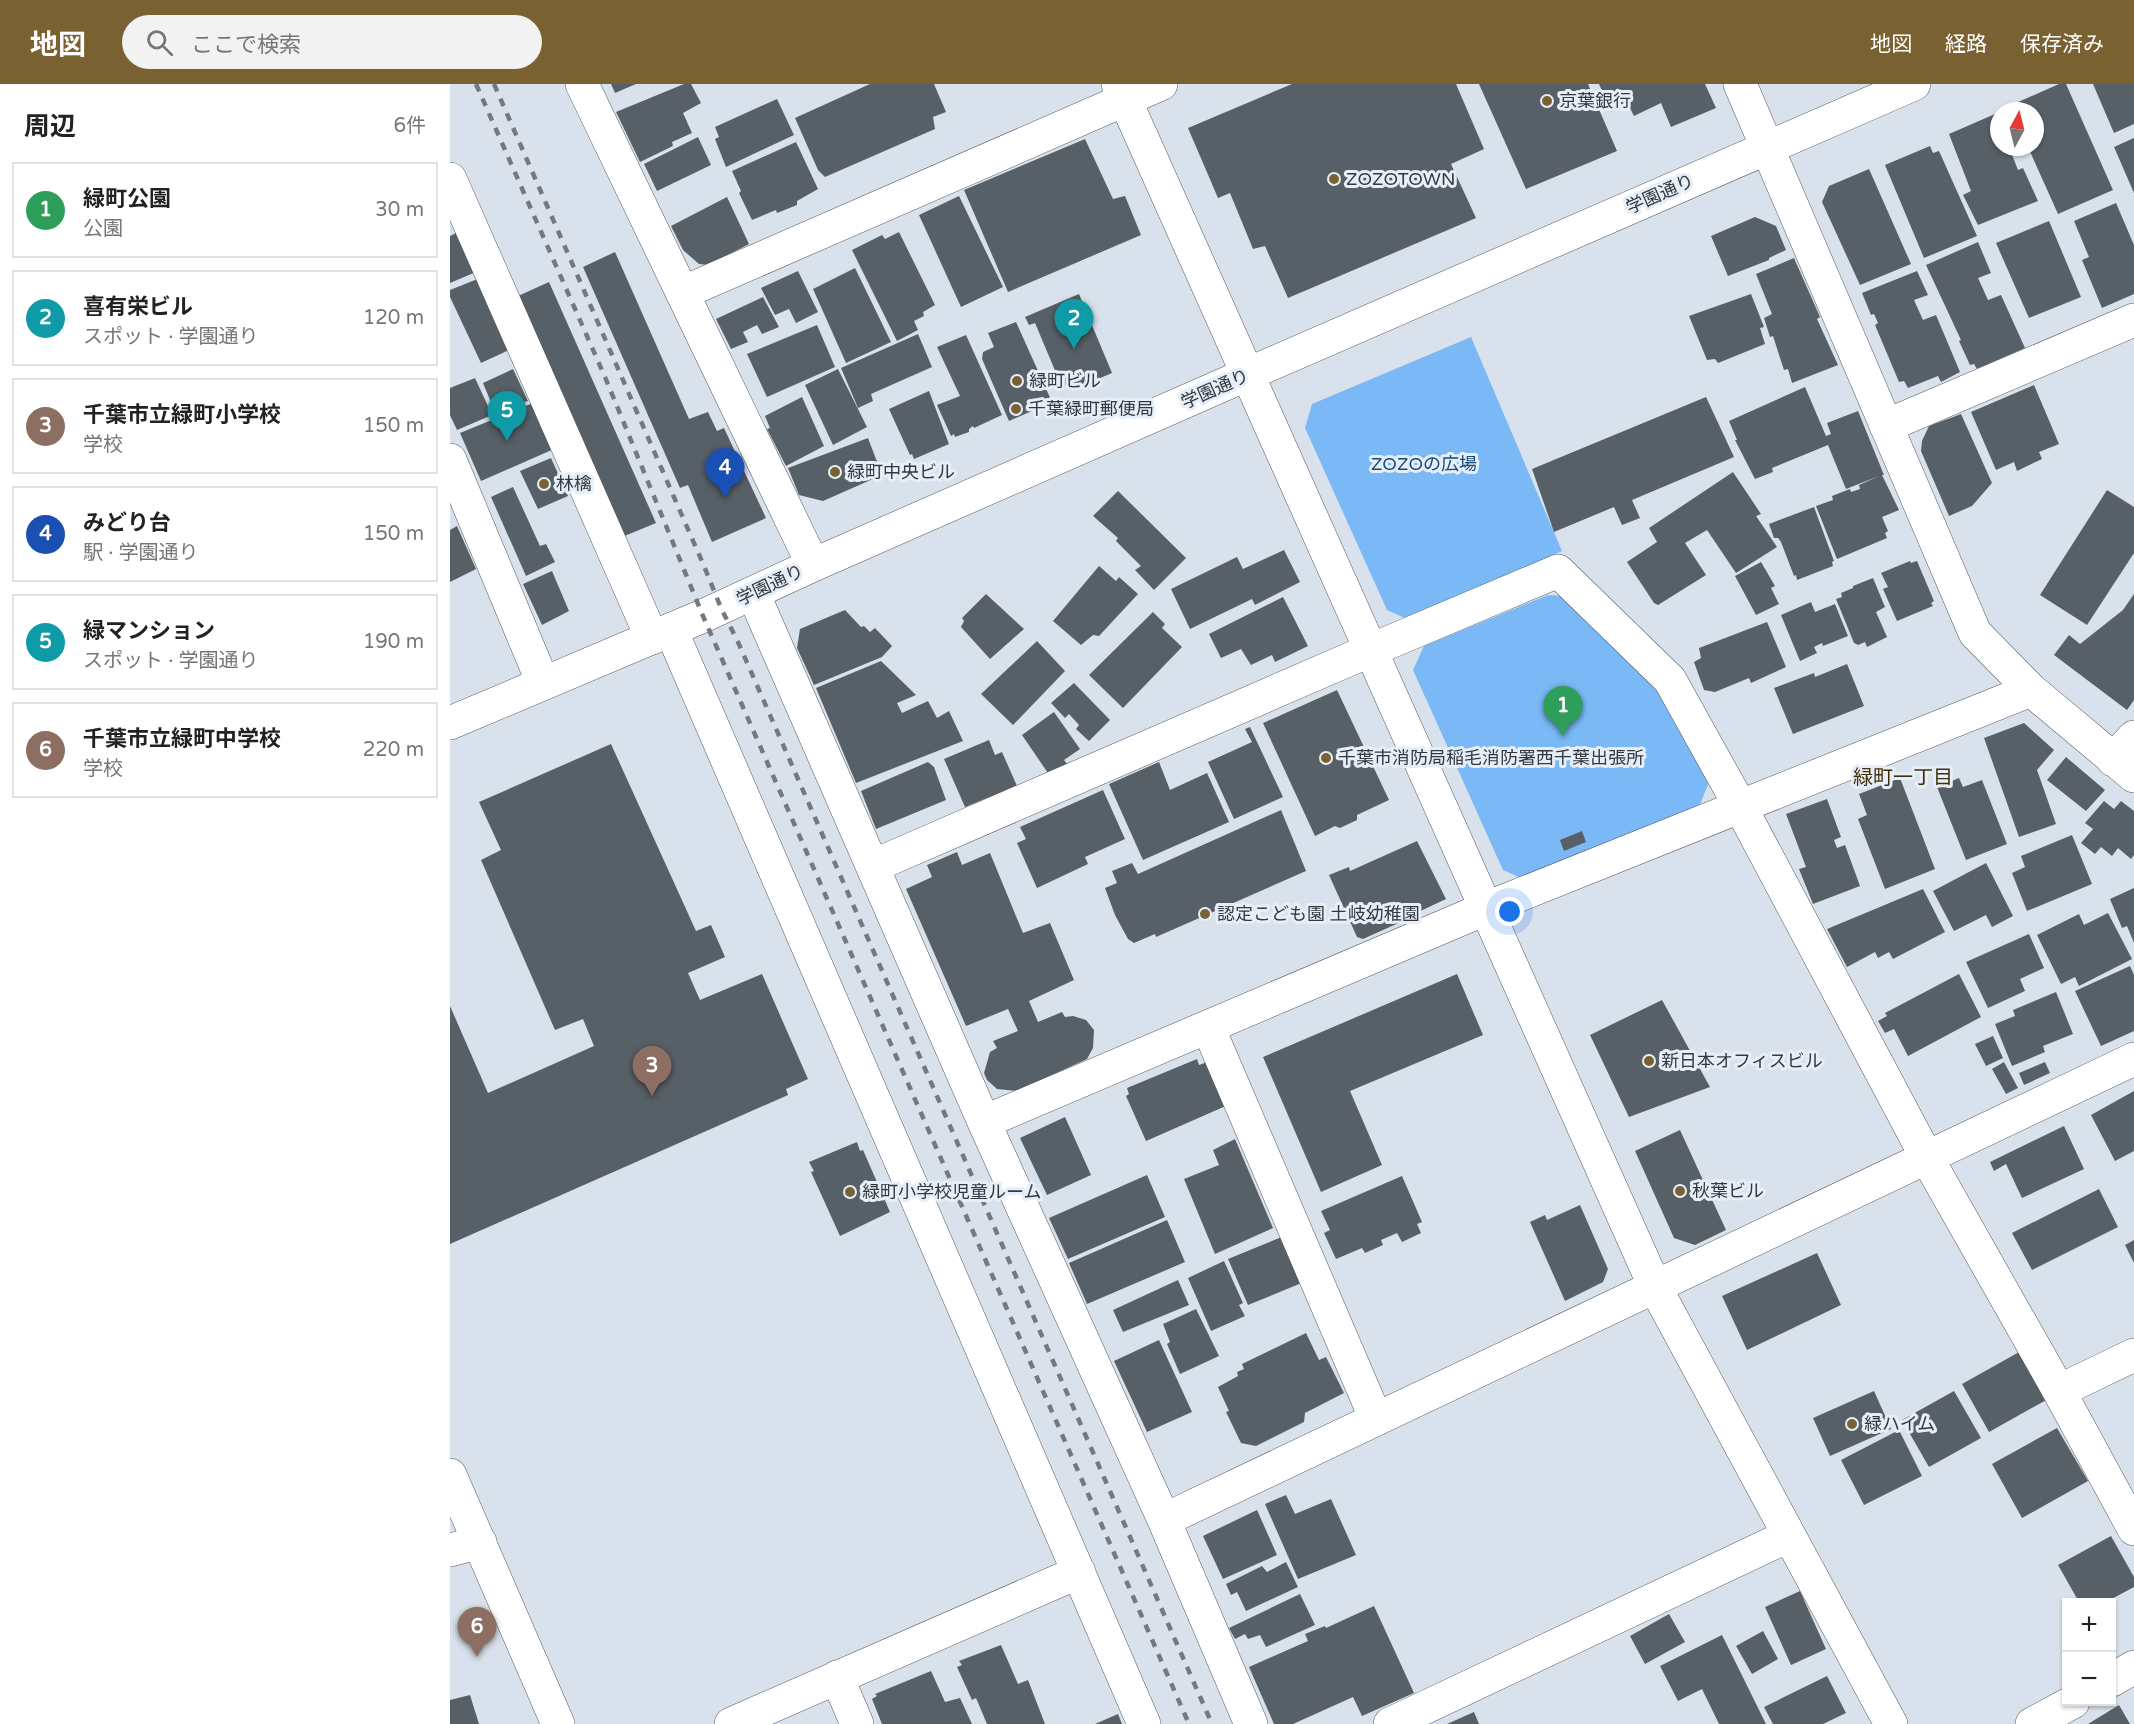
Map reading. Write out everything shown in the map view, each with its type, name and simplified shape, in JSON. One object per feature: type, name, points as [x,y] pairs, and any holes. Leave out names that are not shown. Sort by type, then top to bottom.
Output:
[{"type":"street","points":[[582,84],[813,565]]},
{"type":"street","points":[[682,292],[1122,92],[1161,84]]},
{"type":"street","points":[[1740,84],[1975,633],[2031,690],[2127,758]]},
{"type":"street","name":"学園通り","points":[[450,723],[662,634],[813,565],[1914,84]]},
{"type":"street","points":[[1122,92],[1655,1287],[1891,1724]]},
{"type":"street","points":[[450,179],[662,634],[1079,1572],[1144,1724]]},
{"type":"street","points":[[1886,426],[2134,320]]},
{"type":"street","points":[[450,460],[543,684]]},
{"type":"street","points":[[873,866],[1558,571],[1670,680],[1740,806],[1927,1158],[2134,1529]]},
{"type":"street","points":[[753,593],[984,1122],[1164,1520],[1251,1724]]},
{"type":"street","points":[[984,1122],[1487,908],[2031,690]]},
{"type":"street","points":[[1208,1027],[1376,1419]]},
{"type":"street","points":[[1164,1520],[2134,1059]]},
{"type":"street","points":[[2059,1391],[2134,1355]]},
{"type":"street","points":[[450,1475],[465,1546],[558,1724]]},
{"type":"street","points":[[1390,1724],[1788,1536]]},
{"type":"street","points":[[731,1724],[1079,1572]]},
{"type":"street","points":[[2116,1678],[2134,1667]]},
{"type":"street","points":[[837,1677],[856,1724]]},
{"type":"street","points":[[2032,1724],[2064,1706]]},
{"type":"green space","name":"ZOZOの広場","points":[[1471,337],[1562,551],[1409,620],[1387,610],[1305,428],[1312,404]]},
{"type":"green space","points":[[1548,595],[1564,596],[1659,690],[1709,782],[1699,807],[1523,879],[1503,870],[1413,670],[1424,646]]},
{"type":"building","points":[[611,84],[636,84],[615,93]]},
{"type":"building","points":[[684,84],[691,84],[701,103],[683,113],[692,133],[672,142],[673,146],[640,162],[616,112]]},
{"type":"building","points":[[870,84],[934,84],[946,112],[933,117],[935,129],[825,177],[818,170],[795,118]]},
{"type":"building","name":"ZOZOTOWN","points":[[1292,84],[1456,84],[1484,149],[1451,164],[1476,218],[1288,298],[1265,246],[1253,249],[1230,193],[1218,198],[1188,128]]},
{"type":"building","points":[[1479,84],[1588,84],[1617,151],[1526,189]]},
{"type":"building","points":[[1599,84],[1705,84],[1716,108],[1671,127],[1661,103],[1634,116],[1628,104],[1611,112]]},
{"type":"building","points":[[2059,84],[2066,84],[2113,190],[2058,214],[2032,156],[2044,156],[2044,102],[2018,102]]},
{"type":"building","points":[[2093,84],[2134,84],[2134,124],[2114,133]]},
{"type":"building","points":[[777,99],[794,135],[726,167],[715,139],[719,137],[715,127]]},
{"type":"building","points":[[1990,116],[1990,156],[2013,156],[2018,170],[2023,168],[2038,201],[1978,225],[1963,195],[1971,191],[1949,134]]},
{"type":"building","points":[[698,137],[711,165],[657,191],[644,164]]},
{"type":"building","points":[[2134,138],[2134,193],[2114,147]]},
{"type":"building","points":[[1085,139],[1113,199],[1125,196],[1141,235],[1008,292],[964,190]]},
{"type":"building","points":[[796,142],[818,189],[797,201],[797,205],[777,213],[776,210],[752,220],[739,193],[741,191],[732,171]]},
{"type":"building","points":[[1930,146],[1933,153],[1939,151],[1977,236],[1924,258],[1885,165]]},
{"type":"building","points":[[1869,169],[1911,264],[1860,285],[1822,202],[1829,186]]},
{"type":"building","points":[[959,196],[1003,287],[961,307],[919,215]]},
{"type":"building","points":[[727,197],[749,244],[708,265],[699,264],[683,250],[671,226]]},
{"type":"building","points":[[2116,203],[2134,245],[2134,294],[2102,308],[2082,260],[2089,257],[2074,221]]},
{"type":"building","points":[[1755,217],[1776,226],[1786,250],[1769,260],[1728,276],[1711,236]]},
{"type":"building","points":[[2049,221],[2081,297],[2029,318],[1996,243]]},
{"type":"building","points":[[458,232],[476,272],[450,283],[450,236]]},
{"type":"building","points":[[899,232],[935,305],[923,312],[924,316],[914,321],[918,330],[897,341],[852,250],[882,235],[885,239]]},
{"type":"building","points":[[1978,242],[1991,273],[1978,278],[1988,300],[2001,295],[2025,348],[1977,369],[1974,364],[1970,365],[1959,341],[1961,340],[1926,265]]},
{"type":"building","points":[[615,252],[689,419],[708,412],[717,431],[724,428],[766,518],[712,542],[688,485],[680,488],[583,267]]},
{"type":"building","points":[[1794,258],[1820,317],[1817,319],[1838,365],[1792,383],[1788,369],[1784,370],[1773,336],[1770,337],[1764,318],[1772,314],[1756,274]]},
{"type":"building","points":[[855,268],[891,342],[846,363],[813,289]]},
{"type":"building","points":[[798,271],[818,312],[796,323],[789,309],[775,315],[761,288]]},
{"type":"building","points":[[1917,271],[1928,295],[1914,300],[1923,320],[1936,315],[1960,372],[1941,382],[1938,376],[1908,388],[1904,381],[1899,382],[1875,325],[1878,323],[1874,314],[1871,315],[1862,293]]},
{"type":"building","points":[[480,278],[513,348],[481,363],[450,297],[450,290]]},
{"type":"building","points":[[549,282],[656,523],[622,537],[518,296]]},
{"type":"building","points":[[1079,294],[1112,373],[1072,390],[1070,383],[1062,387],[1035,323],[1029,325],[1025,317]]},
{"type":"building","points":[[1751,294],[1764,327],[1760,328],[1765,344],[1718,363],[1715,359],[1707,360],[1689,316]]},
{"type":"building","points":[[763,297],[779,327],[762,334],[757,325],[743,332],[748,342],[731,349],[716,319]]},
{"type":"building","name":"緑町ビル","points":[[1016,322],[1052,402],[1009,421],[982,359],[983,352],[994,347],[988,333]]},
{"type":"building","points":[[817,325],[835,367],[767,397],[747,354]]},
{"type":"building","points":[[918,334],[932,367],[871,394],[873,401],[858,408],[841,368]]},
{"type":"building","points":[[966,335],[1002,415],[974,428],[973,426],[969,432],[955,437],[954,434],[951,436],[937,405],[960,396],[937,347]]},
{"type":"building","points":[[513,369],[528,401],[495,412],[483,383]]},
{"type":"building","points":[[838,369],[867,427],[833,445],[805,385]]},
{"type":"building","points":[[475,378],[492,415],[457,430],[450,415],[450,388]]},
{"type":"building","points":[[2034,385],[2059,444],[2039,452],[2042,459],[2017,471],[2014,462],[1996,470],[1971,412]]},
{"type":"building","points":[[1805,387],[1826,436],[1831,434],[1827,423],[1858,411],[1884,475],[1882,475],[1899,510],[1882,517],[1888,531],[1885,533],[1887,538],[1837,559],[1816,506],[1833,500],[1832,496],[1850,489],[1851,492],[1860,489],[1859,485],[1879,476],[1846,489],[1828,445],[1772,468],[1773,472],[1755,479],[1735,440],[1737,440],[1729,421]]},
{"type":"building","points":[[929,391],[949,444],[914,459],[889,409]]},
{"type":"building","points":[[802,397],[824,446],[786,466],[767,429],[770,428],[765,416]]},
{"type":"building","points":[[1706,397],[1734,457],[1632,500],[1640,518],[1622,525],[1614,507],[1554,532],[1532,469]]},
{"type":"building","points":[[533,403],[554,449],[481,481],[460,433]]},
{"type":"building","points":[[1961,414],[1992,483],[1972,506],[1949,516],[1921,451],[1922,441],[1929,426]]},
{"type":"building","name":"緑町中央ビル","points":[[868,438],[882,475],[823,501],[799,495],[788,468]]},
{"type":"building","name":"林檎","points":[[551,458],[568,496],[538,509],[520,471]]},
{"type":"building","points":[[1733,472],[1761,514],[1756,516],[1777,547],[1736,573],[1707,530],[1685,543],[1706,575],[1658,605],[1654,603],[1627,562],[1657,542],[1649,528]]},
{"type":"building","points":[[513,487],[540,546],[546,544],[555,562],[526,576],[491,497]]},
{"type":"building","points":[[2107,490],[2134,507],[2134,553],[2087,625],[2040,595]]},
{"type":"building","points":[[1118,491],[1186,558],[1154,590],[1135,570],[1141,566],[1116,541],[1118,538],[1093,516]]},
{"type":"building","points":[[1814,507],[1834,561],[1833,566],[1797,580],[1781,542],[1778,538],[1774,538],[1769,524]]},
{"type":"building","points":[[457,526],[476,569],[450,582],[450,530]]},
{"type":"building","points":[[1284,550],[1300,582],[1255,605],[1252,599],[1190,629],[1171,589],[1237,557],[1243,569]]},
{"type":"building","points":[[1910,561],[1911,563],[1917,561],[1934,601],[1931,603],[1933,606],[1897,621],[1883,589],[1888,587],[1881,573]]},
{"type":"building","points":[[1761,562],[1775,586],[1771,588],[1779,604],[1756,615],[1735,576]]},
{"type":"building","points":[[1099,566],[1116,581],[1119,577],[1138,594],[1099,636],[1093,635],[1081,645],[1053,621]]},
{"type":"building","points":[[552,571],[569,611],[542,625],[523,584]]},
{"type":"building","points":[[1873,578],[1885,607],[1876,612],[1887,637],[1867,647],[1865,642],[1858,645],[1854,643],[1836,599],[1842,597],[1841,593],[1853,586]]},
{"type":"building","points":[[986,594],[1024,629],[990,659],[961,627],[964,621],[962,618]]},
{"type":"building","points":[[2134,594],[2134,700],[2127,710],[2054,655],[2069,635],[2080,644],[2123,610]]},
{"type":"building","points":[[1283,597],[1308,646],[1275,662],[1272,655],[1251,665],[1241,649],[1221,658],[1209,634]]},
{"type":"building","points":[[1811,602],[1815,612],[1835,604],[1848,636],[1823,646],[1822,643],[1814,647],[1817,653],[1800,661],[1781,615]]},
{"type":"building","points":[[845,610],[861,627],[864,626],[870,632],[875,628],[892,646],[882,657],[814,685],[797,648],[800,629]]},
{"type":"building","points":[[1153,612],[1165,624],[1162,628],[1182,647],[1123,708],[1089,675]]},
{"type":"building","points":[[1767,622],[1786,667],[1751,683],[1749,678],[1715,692],[1704,690],[1694,662],[1701,658],[1699,648]]},
{"type":"building","points":[[1037,641],[1065,671],[1013,725],[981,694]]},
{"type":"building","points":[[881,661],[916,695],[897,703],[902,713],[928,701],[937,718],[949,711],[963,741],[856,783],[816,688]]},
{"type":"building","points":[[1847,664],[1864,706],[1793,734],[1774,688],[1814,673],[1815,677]]},
{"type":"building","points":[[1074,683],[1110,720],[1089,741],[1076,729],[1079,725],[1069,714],[1065,718],[1051,703]]},
{"type":"building","points":[[1337,690],[1389,800],[1357,815],[1357,820],[1340,828],[1335,826],[1315,836],[1263,723]]},
{"type":"building","points":[[1054,712],[1080,749],[1064,760],[1068,765],[1050,776],[1022,735]]},
{"type":"building","points":[[2024,723],[2054,750],[2037,770],[2056,824],[2019,837],[1984,738]]},
{"type":"building","points":[[1250,727],[1283,797],[1234,819],[1208,762],[1252,742],[1245,729]]},
{"type":"building","points":[[989,740],[995,755],[1002,752],[1017,786],[965,807],[944,759]]},
{"type":"building","points":[[611,744],[696,931],[711,925],[725,957],[688,973],[700,1000],[762,974],[808,1079],[786,1089],[788,1095],[450,1244],[450,1006],[488,1093],[594,1046],[583,1019],[555,1030],[481,860],[501,850],[479,802]]},
{"type":"building","points":[[2066,757],[2105,790],[2086,811],[2047,780]]},
{"type":"building","points":[[928,762],[934,767],[946,800],[876,829],[861,791]]},
{"type":"building","points":[[1159,762],[1170,790],[1207,773],[1229,822],[1143,860],[1109,784]]},
{"type":"building","points":[[1900,778],[1935,869],[1885,889],[1858,819],[1867,815],[1859,794]]},
{"type":"building","points":[[1959,778],[1963,787],[1982,780],[2007,844],[1966,860],[1937,787]]},
{"type":"building","points":[[1103,790],[1125,839],[1085,857],[1088,864],[1037,888],[1017,843],[1026,839],[1020,827]]},
{"type":"building","points":[[1827,799],[1841,837],[1834,840],[1837,848],[1845,845],[1860,886],[1813,904],[1799,869],[1806,867],[1786,814]]},
{"type":"building","points":[[2104,801],[2114,809],[2121,801],[2134,811],[2134,855],[2131,859],[2118,848],[2112,856],[2101,847],[2095,854],[2081,843],[2093,829],[2085,823]]},
{"type":"building","points":[[1281,810],[1306,871],[1156,937],[1155,934],[1134,943],[1128,939],[1115,915],[1105,888],[1117,883],[1112,871],[1132,863],[1138,874]]},
{"type":"building","points":[[1582,831],[1586,842],[1564,851],[1560,840]]},
{"type":"building","points":[[2072,835],[2092,884],[2027,911],[2012,873],[2025,867],[2021,856]]},
{"type":"building","points":[[1417,841],[1446,899],[1363,939],[1357,937],[1329,875],[1349,867],[1350,871]]},
{"type":"building","points":[[957,852],[962,865],[990,853],[1023,933],[1050,923],[1074,980],[1029,1001],[1038,1022],[1062,1012],[1065,1017],[1073,1016],[1086,1020],[1094,1030],[1093,1048],[1087,1059],[1017,1091],[997,1089],[987,1080],[984,1073],[990,1052],[997,1048],[993,1041],[1018,1031],[1008,1009],[966,1026],[906,889],[932,877],[927,865]]},
{"type":"building","points":[[1986,863],[2013,916],[1992,927],[1986,915],[1954,931],[1933,891]]},
{"type":"building","points":[[2134,888],[2134,943],[2127,926],[2122,928],[2110,899]]},
{"type":"building","points":[[1923,889],[1945,932],[1893,959],[1889,952],[1878,958],[1875,952],[1847,967],[1827,929]]},
{"type":"building","points":[[2108,913],[2132,959],[2079,986],[2075,977],[2061,984],[2037,935],[2079,914],[2084,925]]},
{"type":"building","points":[[2029,934],[2044,968],[2020,979],[2025,991],[1988,1008],[1966,962]]},
{"type":"building","points":[[2130,966],[2134,975],[2134,1031],[2101,1046],[2075,991]]},
{"type":"building","points":[[1457,974],[1483,1035],[1350,1091],[1382,1165],[1321,1192],[1263,1057]]},
{"type":"building","points":[[1959,974],[1981,1017],[1908,1056],[1894,1029],[1885,1033],[1878,1021],[1887,1016],[1885,1013]]},
{"type":"building","points":[[2056,992],[2073,1034],[2043,1046],[2045,1052],[2012,1066],[1995,1024],[2015,1016],[2013,1010]]},
{"type":"building","name":"新日本オフィスビル","points":[[1662,1000],[1710,1087],[1629,1117],[1590,1035]]},
{"type":"building","points":[[1993,1036],[2003,1058],[1986,1066],[1975,1044]]},
{"type":"building","points":[[1197,1059],[1199,1065],[1210,1061],[1228,1105],[1146,1141],[1126,1096],[1129,1094],[1127,1088]]},
{"type":"building","points":[[2004,1062],[2018,1088],[2006,1094],[1992,1069]]},
{"type":"building","points":[[2045,1062],[2050,1073],[2024,1085],[2019,1073]]},
{"type":"building","points":[[2134,1091],[2134,1151],[2115,1161],[2091,1115]]},
{"type":"building","points":[[1065,1117],[1091,1175],[1047,1195],[1020,1138]]},
{"type":"building","points":[[2064,1126],[2084,1169],[2022,1198],[2006,1164],[1994,1171],[1990,1162]]},
{"type":"building","name":"秋葉ビル","points":[[1680,1130],[1726,1230],[1695,1245],[1674,1238],[1635,1151]]},
{"type":"building","points":[[1235,1139],[1273,1228],[1215,1254],[1184,1179],[1219,1165],[1213,1150]]},
{"type":"building","name":"緑町小学校児童ルーム","points":[[857,1142],[860,1151],[863,1150],[890,1212],[840,1236],[811,1172],[814,1171],[809,1162]]},
{"type":"building","points":[[1147,1175],[1165,1217],[1068,1259],[1049,1218]]},
{"type":"building","points":[[1402,1176],[1422,1222],[1417,1224],[1421,1233],[1402,1242],[1397,1233],[1381,1240],[1383,1245],[1365,1253],[1362,1248],[1336,1259],[1324,1233],[1330,1230],[1321,1211]]},
{"type":"building","points":[[2099,1189],[2118,1227],[2032,1270],[2012,1233]]},
{"type":"building","points":[[1580,1205],[1608,1269],[1603,1282],[1565,1301],[1530,1222],[1545,1215],[1547,1220]]},
{"type":"building","points":[[1167,1220],[1185,1262],[1087,1304],[1069,1263]]},
{"type":"building","points":[[1284,1236],[1304,1282],[1248,1305],[1228,1259]]},
{"type":"building","points":[[2134,1240],[2134,1263],[2125,1245]]},
{"type":"building","points":[[1817,1253],[1841,1305],[1747,1350],[1722,1296]]},
{"type":"building","points":[[1224,1261],[1243,1303],[1239,1305],[1245,1316],[1211,1331],[1188,1278]]},
{"type":"building","points":[[1178,1280],[1189,1305],[1123,1332],[1113,1310]]},
{"type":"building","points":[[1196,1309],[1219,1356],[1180,1374],[1167,1344],[1170,1342],[1163,1324]]},
{"type":"building","points":[[1306,1333],[1319,1360],[1326,1357],[1344,1393],[1305,1413],[1304,1422],[1256,1446],[1241,1443],[1226,1412],[1229,1411],[1218,1387],[1238,1376],[1237,1372],[1244,1369],[1242,1364]]},
{"type":"building","points":[[1159,1340],[1192,1412],[1147,1432],[1114,1361]]},
{"type":"building","points":[[2021,1351],[2048,1399],[1989,1432],[1962,1384]]},
{"type":"building","name":"緑ハイム","points":[[1874,1391],[1891,1429],[1830,1456],[1813,1418]]},
{"type":"building","points":[[1954,1391],[1981,1438],[1929,1467],[1902,1420]]},
{"type":"building","points":[[2057,1428],[2088,1481],[2022,1518],[1992,1464]]},
{"type":"building","points":[[1899,1430],[1922,1476],[1864,1505],[1841,1460]]},
{"type":"building","points":[[1286,1495],[1295,1514],[1331,1499],[1356,1555],[1298,1579],[1265,1504]]},
{"type":"building","points":[[1257,1510],[1277,1555],[1223,1579],[1203,1536]]},
{"type":"building","points":[[2111,1536],[2134,1577],[2134,1587],[2113,1598],[2077,1598],[2058,1565]]},
{"type":"building","points":[[1286,1562],[1298,1587],[1246,1611],[1237,1592],[1231,1595],[1226,1584],[1262,1566],[1267,1572]]},
{"type":"building","points":[[1800,1591],[1826,1649],[1791,1665],[1765,1607]]},
{"type":"building","points":[[1300,1594],[1315,1625],[1266,1647],[1260,1635],[1248,1639],[1245,1634],[1235,1639],[1229,1628]]},
{"type":"building","points":[[1374,1606],[1414,1693],[1362,1716],[1353,1697],[1293,1724],[1274,1724],[1249,1667],[1308,1641],[1305,1634],[1325,1626],[1326,1628]]},
{"type":"building","points":[[1669,1614],[1685,1642],[1645,1664],[1630,1636]]},
{"type":"building","points":[[1763,1631],[1778,1659],[1752,1674],[1736,1646]]},
{"type":"building","points":[[1722,1635],[1766,1724],[1719,1724],[1702,1689],[1678,1701],[1660,1666]]},
{"type":"building","points":[[1001,1645],[1018,1684],[1028,1680],[1045,1724],[987,1724],[976,1698],[972,1700],[957,1667],[962,1665],[959,1661]]},
{"type":"building","points":[[931,1671],[945,1702],[960,1698],[972,1724],[882,1724],[872,1699],[877,1696],[875,1694]]},
{"type":"building","points":[[1827,1676],[1846,1713],[1823,1724],[1773,1724],[1764,1707]]},
{"type":"building","points":[[470,1695],[479,1724],[450,1724],[450,1700]]},
{"type":"building","points":[[2119,1705],[2130,1724],[2088,1724]]},
{"type":"building","points":[[1474,1712],[1479,1724],[1447,1724]]},
{"type":"building","points":[[1118,1714],[1122,1724],[1095,1724]]},
{"type":"railway","points":[[476,84],[605,377],[703,616],[1189,1724]]},
{"type":"railway","points":[[494,84],[721,608],[738,642],[1212,1724]]},
{"type":"place","name":"京葉銀行","points":[[1547,101]]},
{"type":"place","name":"ZOZOTOWN","points":[[1334,179]]},
{"type":"place","name":"喜有栄ビル","points":[[1074,349]]},
{"type":"place","name":"緑町ビル","points":[[1017,381]]},
{"type":"place","name":"千葉緑町郵便局","points":[[1016,409]]},
{"type":"place","name":"緑マンション","points":[[507,441]]},
{"type":"place","name":"緑町中央ビル","points":[[835,472]]},
{"type":"place","name":"林檎","points":[[544,484]]},
{"type":"place","name":"みどり台","points":[[725,498]]},
{"type":"place","name":"緑町公園","points":[[1563,736]]},
{"type":"place","name":"千葉市消防局稲毛消防署西千葉出張所","points":[[1326,758]]},
{"type":"place","name":"認定こども園 土岐幼稚園","points":[[1205,914]]},
{"type":"place","name":"新日本オフィスビル","points":[[1649,1061]]},
{"type":"place","name":"千葉市立緑町小学校","points":[[652,1096]]},
{"type":"place","name":"秋葉ビル","points":[[1680,1191]]},
{"type":"place","name":"緑町小学校児童ルーム","points":[[850,1192]]},
{"type":"place","name":"緑ハイム","points":[[1852,1424]]},
{"type":"place","name":"千葉市立緑町中学校","points":[[477,1657]]},
{"type":"district","name":"緑町一丁目","points":[[1903,778]]}]
